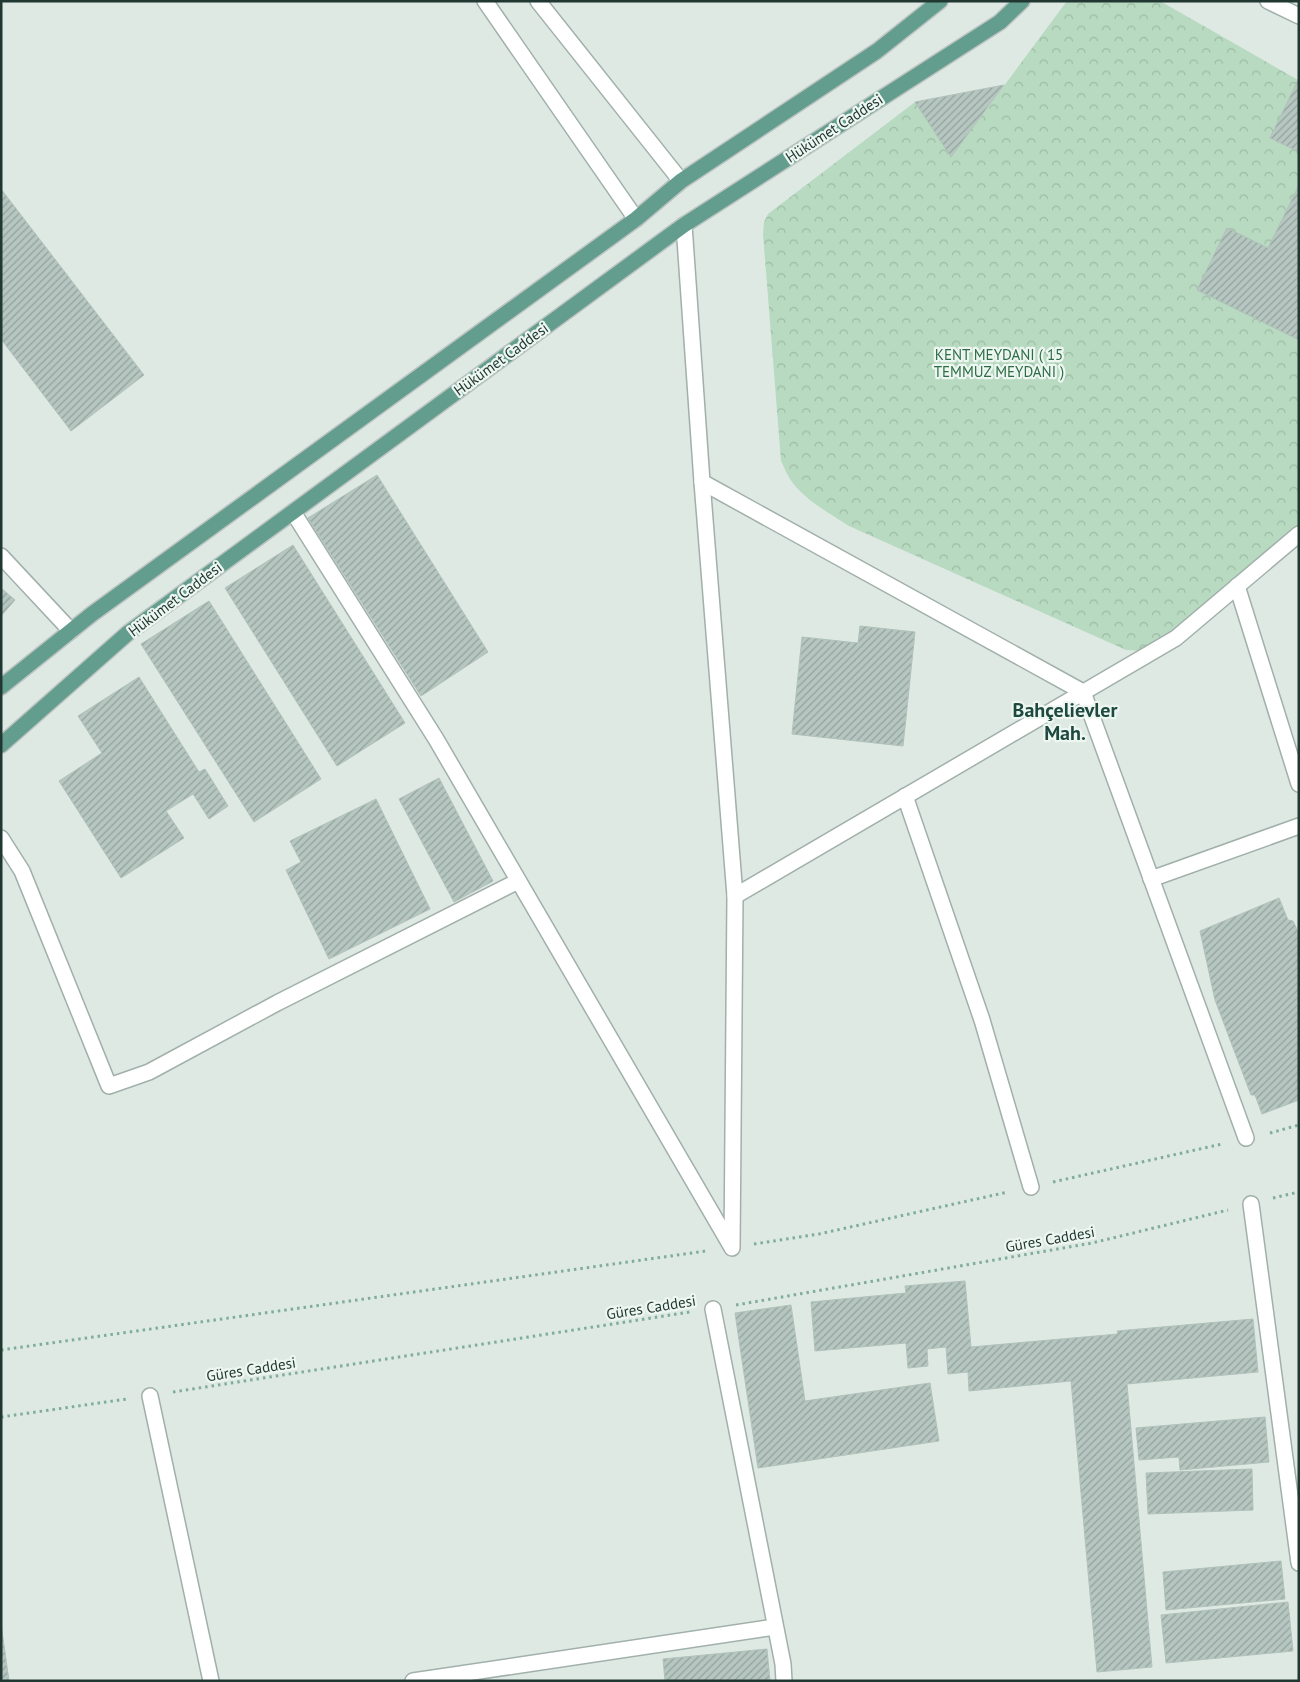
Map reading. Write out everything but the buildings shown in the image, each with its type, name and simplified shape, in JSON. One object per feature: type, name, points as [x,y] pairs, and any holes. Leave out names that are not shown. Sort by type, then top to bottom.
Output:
[{"type":"main road","points":[[1,687],[92,614],[636,219],[681,181],[877,51],[940,1]]},
{"type":"main road","name":"Hükümet Caddesi","points":[[1,745],[128,633],[684,225],[1000,22],[1022,1]]},
{"type":"street","points":[[485,1],[636,219]]},
{"type":"street","points":[[538,1],[681,181]]},
{"type":"street","points":[[1268,1],[1299,16]]},
{"type":"street","points":[[684,225],[702,482],[735,896],[732,1248]]},
{"type":"street","points":[[702,482],[1083,692],[1246,1138]]},
{"type":"street","points":[[292,512],[436,738],[732,1248]]},
{"type":"street","points":[[735,896],[1176,638],[1299,534]]},
{"type":"street","points":[[1,556],[71,631]]},
{"type":"street","points":[[1237,586],[1299,784]]},
{"type":"street","points":[[905,796],[982,1020],[1031,1186]]},
{"type":"street","points":[[1152,879],[1299,826]]},
{"type":"street","points":[[1,838],[22,871],[109,1086],[149,1072],[277,1002],[518,881]]},
{"type":"street","points":[[1251,1204],[1299,1563]]},
{"type":"street","points":[[713,1309],[784,1681]]},
{"type":"street","points":[[150,1396],[211,1681]]},
{"type":"street","points":[[412,1681],[775,1627]]},
{"type":"path","name":"Güres Caddesi","points":[[1,1417],[150,1396],[713,1309],[1092,1243],[1299,1192]]},
{"type":"path","points":[[1,1350],[732,1248]]},
{"type":"green space","name":"KENT MEYDANI ( 15 TEMMUZ MEYDANI )","points":[[1067,1],[1160,1],[1298,80],[1270,138],[1299,152],[1299,185],[1268,248],[1227,229],[1299,340],[1299,526],[1158,642],[1147,646],[1141,651],[1126,650],[849,526],[802,493],[790,479],[781,461],[763,234],[764,222],[768,214],[915,102],[951,157]]},
{"type":"district","name":"Bahçelievler Mah.","points":[[1065,722]]}]
